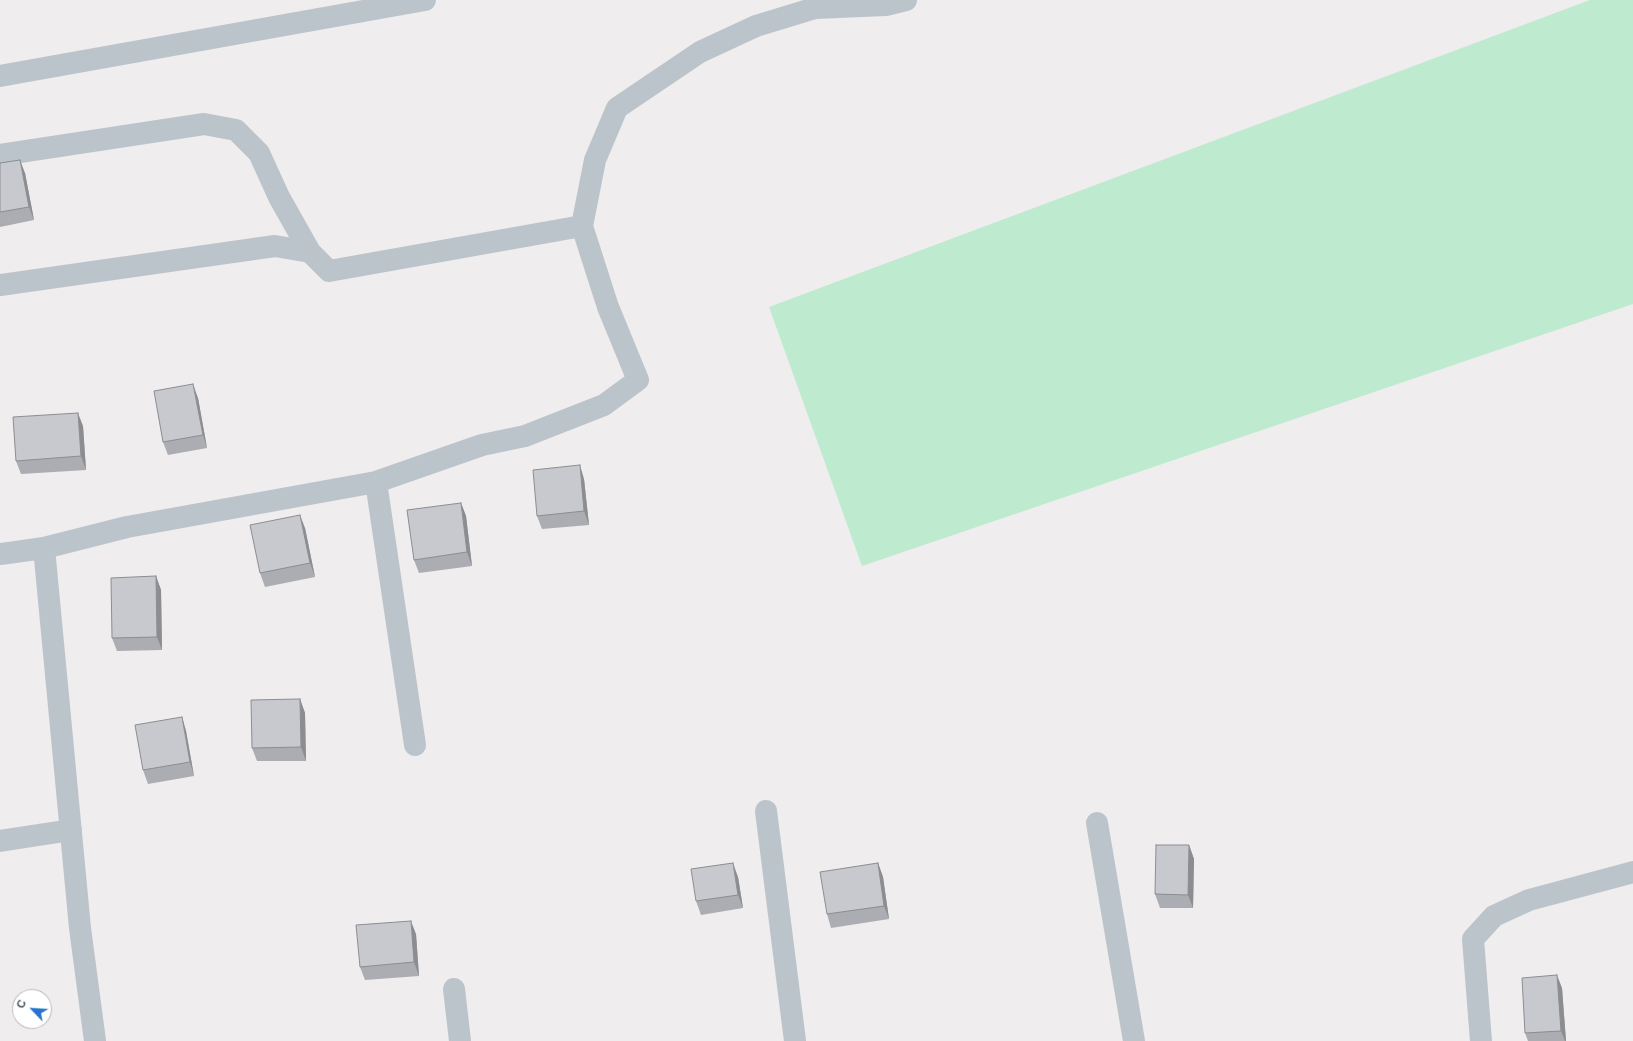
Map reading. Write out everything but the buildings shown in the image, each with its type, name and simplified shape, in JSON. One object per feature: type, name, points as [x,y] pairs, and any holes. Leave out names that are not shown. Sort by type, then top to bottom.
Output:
[{"type":"street","points":[[0,76],[425,0]]},
{"type":"street","points":[[0,554],[44,548],[127,527],[376,482],[482,445],[525,436],[604,404],[638,380],[608,307],[582,226],[595,160],[617,108],[700,52],[756,26],[815,8],[886,5],[906,0]]},
{"type":"street","points":[[0,155],[204,124],[236,130],[259,153],[279,197],[310,252],[329,271],[582,226]]},
{"type":"street","points":[[0,285],[275,246],[310,252]]},
{"type":"street","points":[[376,482],[416,745]]},
{"type":"street","points":[[44,548],[80,928],[95,1041]]},
{"type":"street","points":[[766,810],[795,1041]]},
{"type":"street","points":[[1097,823],[1134,1041]]},
{"type":"street","points":[[0,840],[71,830]]},
{"type":"street","points":[[1481,1041],[1473,939],[1494,916],[1529,900],[1633,872]]},
{"type":"street","points":[[454,989],[460,1041]]},
{"type":"green space","points":[[1590,0],[1633,0],[1633,304],[862,566],[769,307]]}]
